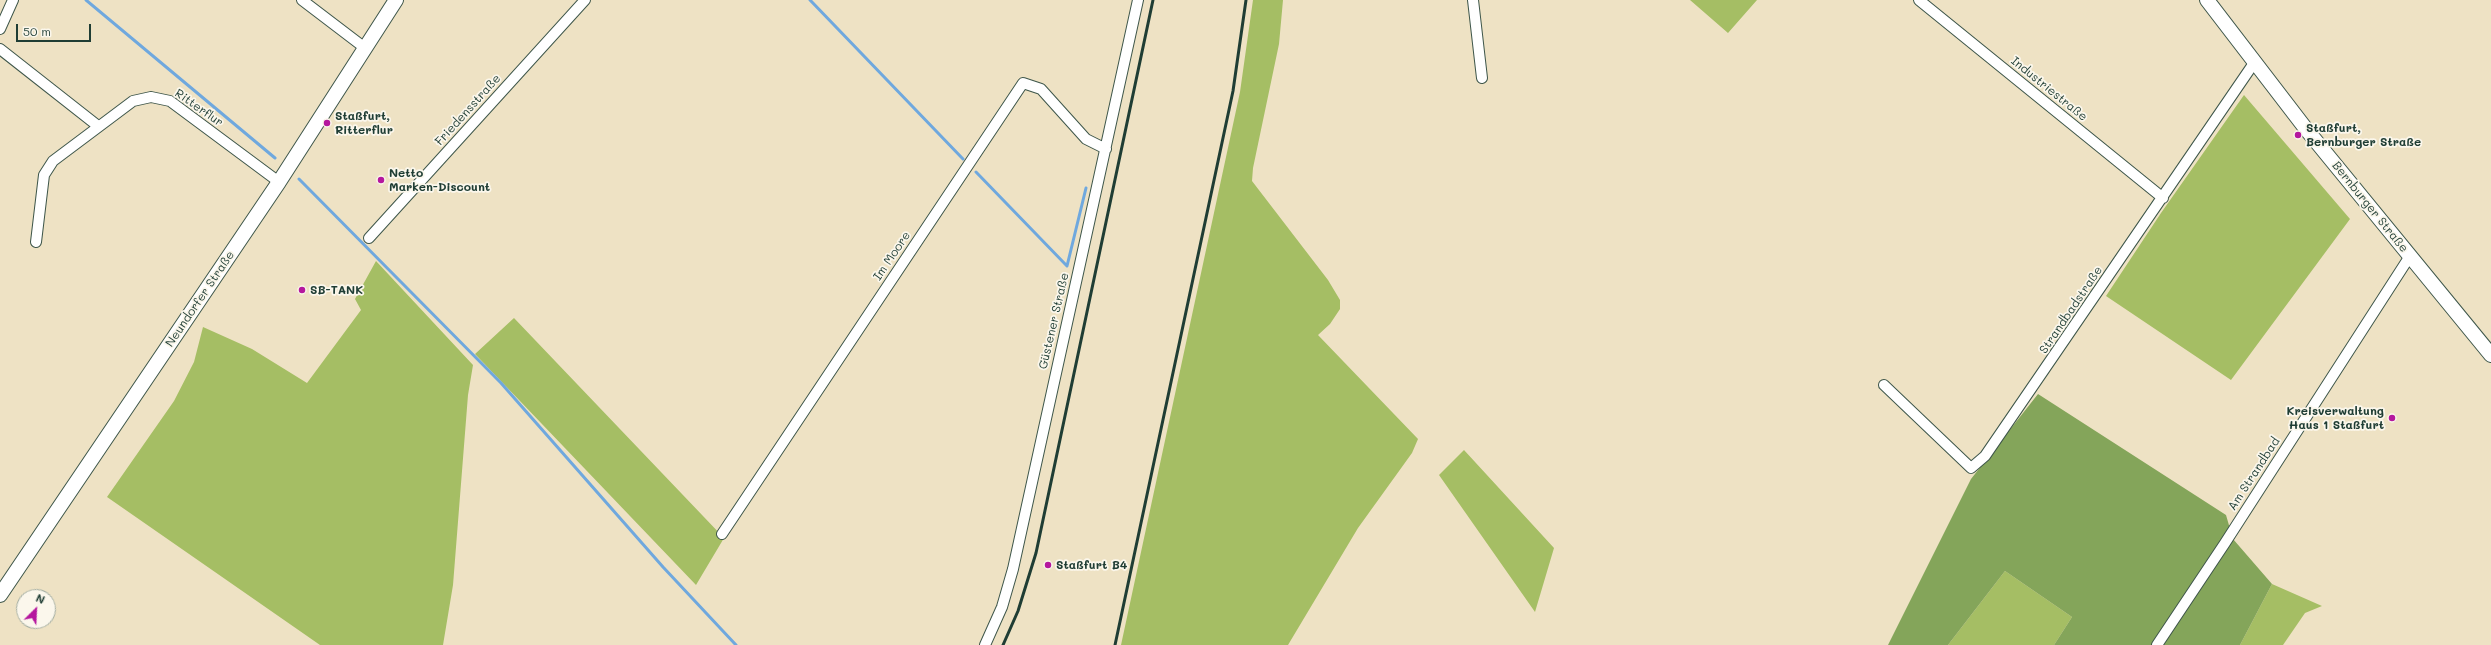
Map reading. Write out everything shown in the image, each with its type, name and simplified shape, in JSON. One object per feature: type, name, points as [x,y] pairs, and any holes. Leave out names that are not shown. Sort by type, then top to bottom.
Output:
[{"type":"main road","name":"Neundorfer Straße","points":[[0,595],[278,182],[396,0]]},
{"type":"main road","name":"Bernburger Straße","points":[[2207,0],[2254,63],[2491,355]]},
{"type":"street","points":[[0,29],[13,0]]},
{"type":"street","points":[[302,0],[365,48]]},
{"type":"street","name":"Friedensstraße","points":[[369,238],[585,0]]},
{"type":"street","name":"Güstener Straße","points":[[985,645],[1002,607],[1013,569],[1138,0]]},
{"type":"street","points":[[1473,0],[1482,78]]},
{"type":"street","name":"Industriestraße","points":[[1918,0],[2163,198]]},
{"type":"street","points":[[0,49],[98,126]]},
{"type":"street","name":"Strandbadstraße","points":[[1884,385],[1971,468],[1990,450],[2254,63]]},
{"type":"street","name":"Im Moore","points":[[722,534],[1023,83],[1041,89],[1086,139],[1106,149]]},
{"type":"street","name":"Ritterflur","points":[[36,242],[44,174],[53,161],[133,101],[151,97],[170,101],[278,182]]},
{"type":"street","name":"Am Strandbad","points":[[2157,645],[2225,544],[2410,256]]},
{"type":"green space","points":[[1253,0],[1283,0],[1279,44],[1253,168],[1252,181],[1328,280],[1340,300],[1340,309],[1330,324],[1318,335],[1418,439],[1412,453],[1358,528],[1288,645],[1121,645],[1240,92]]},
{"type":"green space","points":[[1690,0],[1757,0],[1728,33]]},
{"type":"green space","points":[[2244,95],[2350,219],[2231,380],[2106,296],[2161,213]]},
{"type":"green space","points":[[376,261],[473,365],[468,395],[453,585],[443,645],[320,645],[107,497],[174,401],[194,362],[203,327],[252,349],[307,383],[361,310],[355,299]]},
{"type":"green space","points":[[514,318],[724,538],[696,585],[475,354]]},
{"type":"green space","points":[[2038,394],[2226,515],[2233,539],[2272,584],[2240,645],[2054,645],[2072,617],[2005,571],[1948,645],[1888,645],[1971,479]]},
{"type":"green space","points":[[1464,450],[1554,548],[1535,612],[1439,475]]},
{"type":"green space","points":[[2005,571],[2072,617],[2054,645],[1948,645]]},
{"type":"green space","points":[[2272,584],[2322,606],[2305,613],[2283,645],[2240,645]]},
{"type":"waterway","points":[[86,0],[275,158]]},
{"type":"waterway","points":[[810,0],[963,159]]},
{"type":"waterway","points":[[976,172],[1067,266],[1086,188]]},
{"type":"waterway","points":[[299,179],[501,383],[663,567],[736,645]]},
{"type":"railway","points":[[1003,645],[1018,611],[1036,553],[1153,0]]},
{"type":"railway","points":[[1115,645],[1233,91],[1246,0]]},
{"type":"place","name":"Staßfurt, Ritterflur","points":[[327,123]]},
{"type":"place","name":"Staßfurt, Bernburger Straße","points":[[2298,135]]},
{"type":"place","name":"Netto Marken-Discount","points":[[381,180]]},
{"type":"place","name":"SB-TANK","points":[[302,290]]},
{"type":"place","name":"Kreisverwaltung Haus 1 Staßfurt","points":[[2392,418]]},
{"type":"place","name":"Staßfurt B4","points":[[1048,565]]}]
